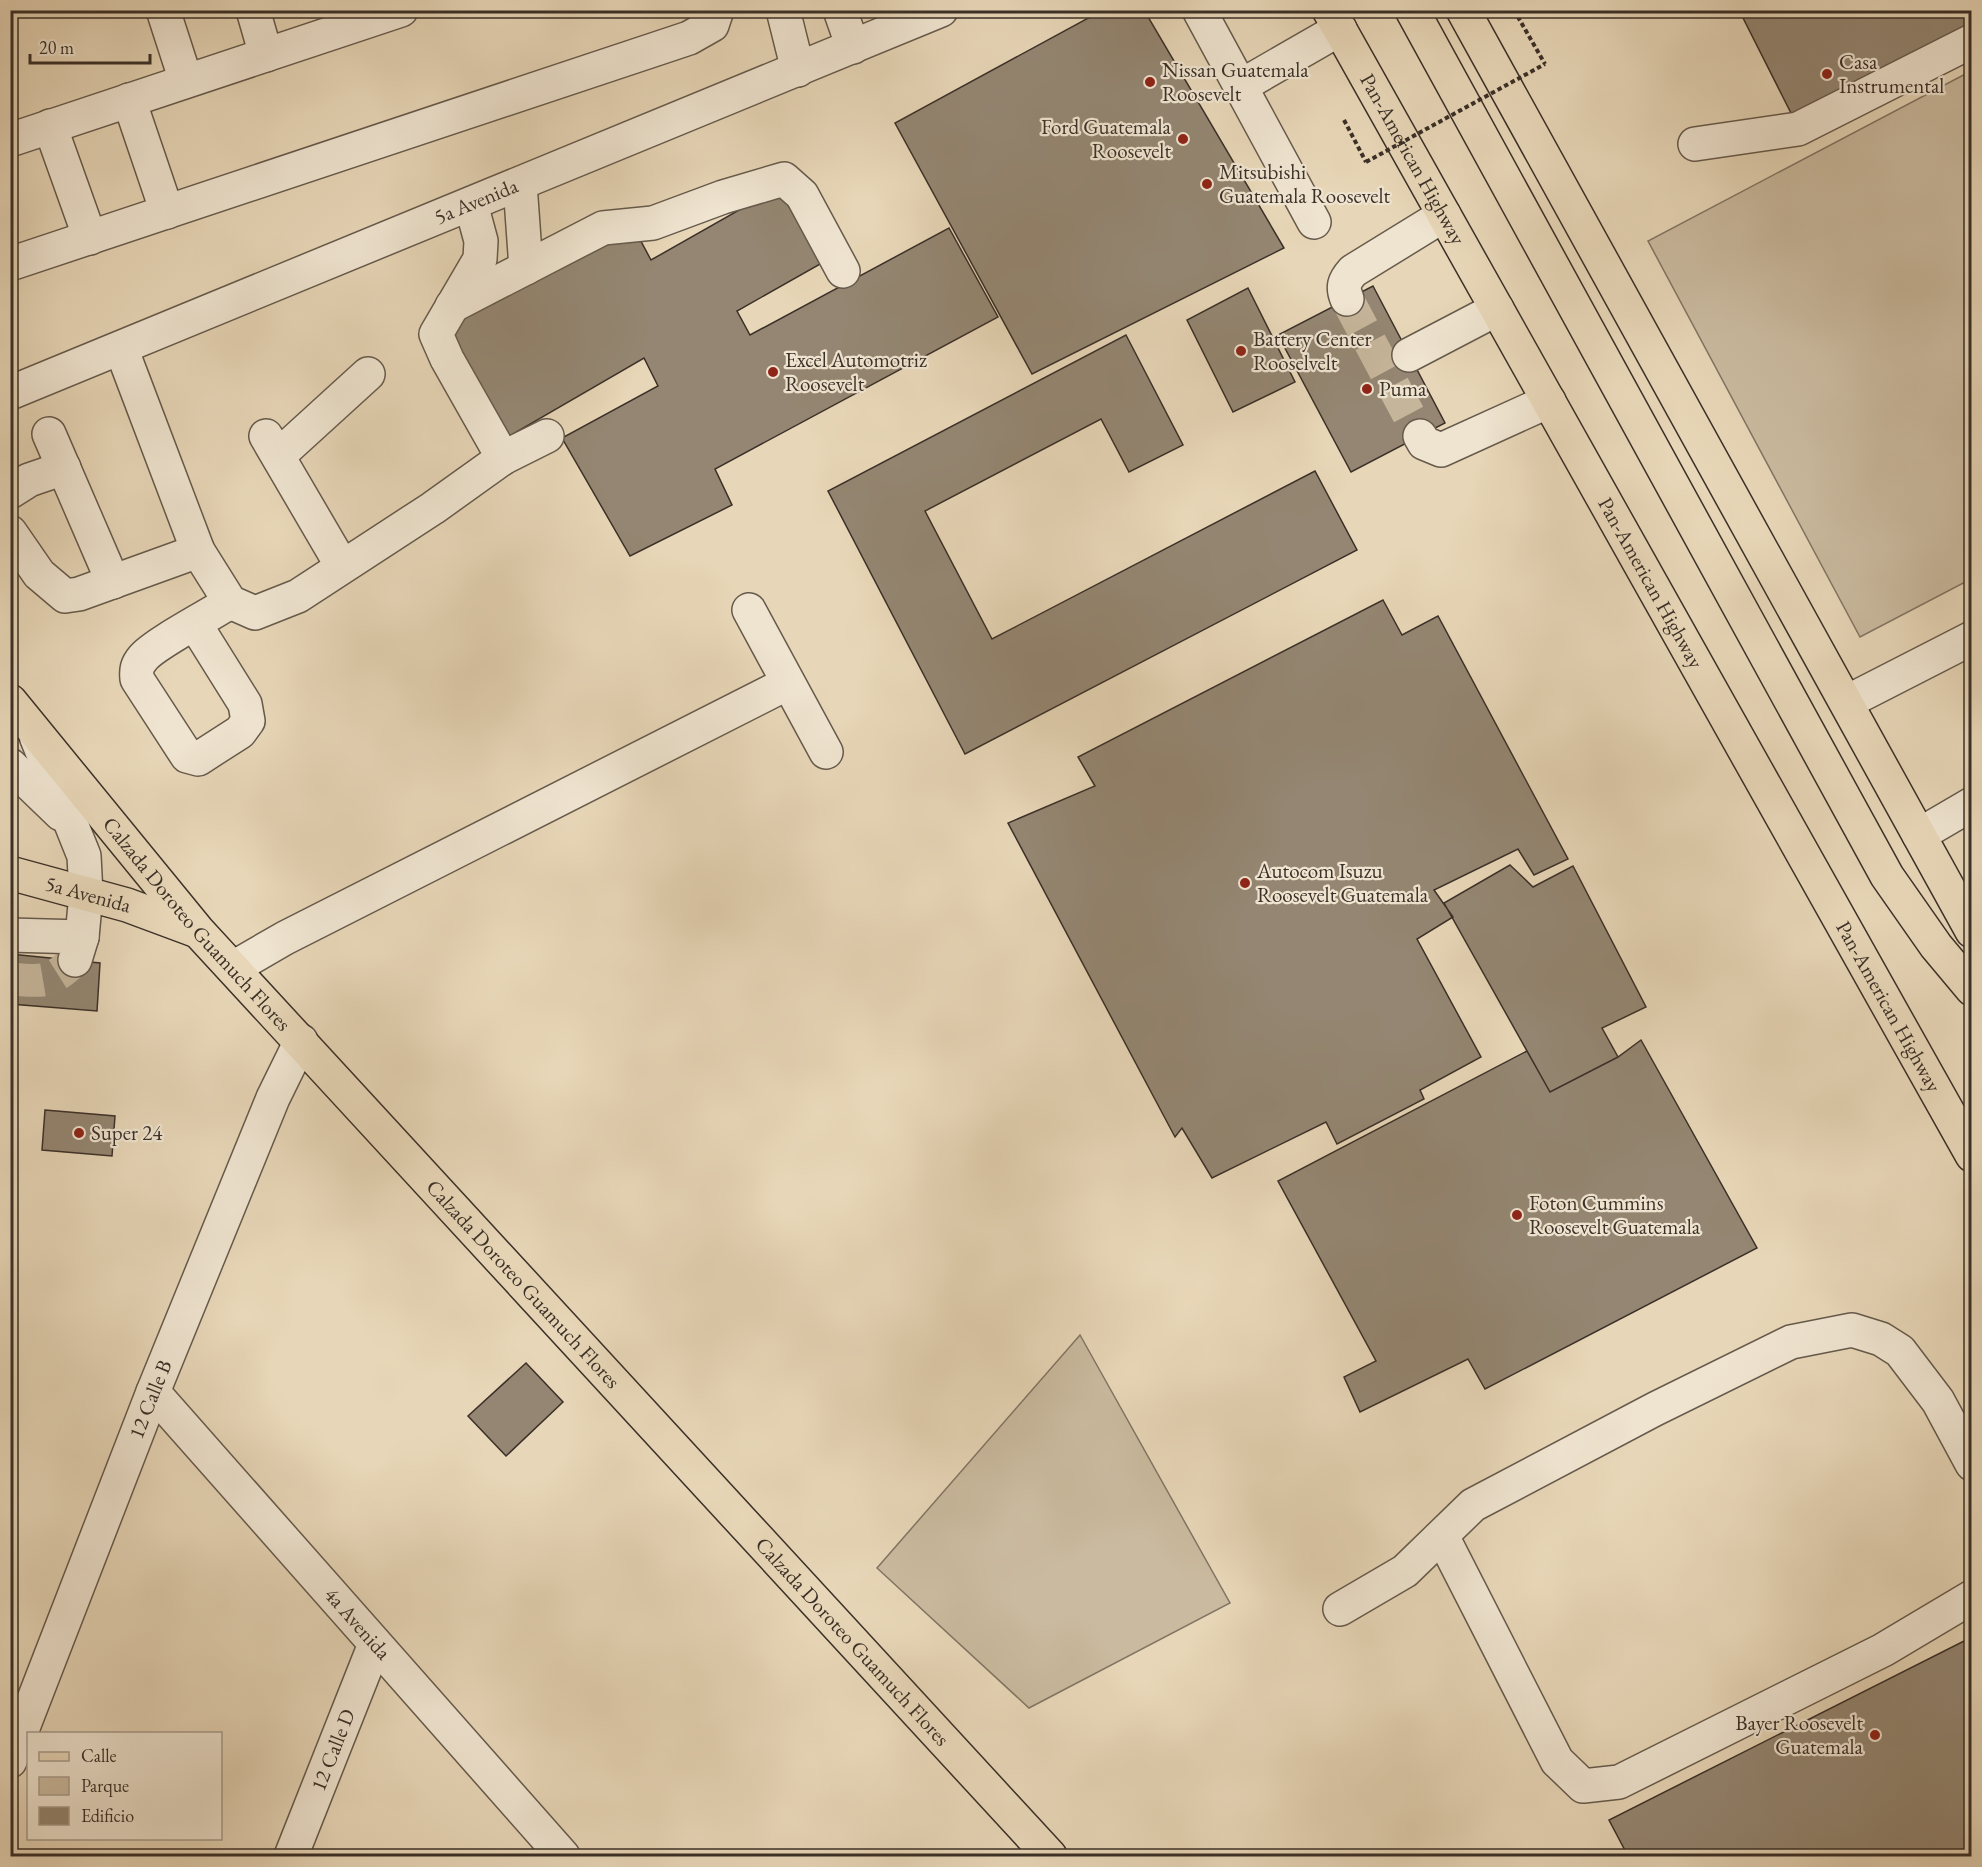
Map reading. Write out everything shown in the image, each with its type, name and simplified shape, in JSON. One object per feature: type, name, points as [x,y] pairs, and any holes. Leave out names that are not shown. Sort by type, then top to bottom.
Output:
[{"type":"main road","points":[[1412,10],[1887,876],[1936,946],[1971,989]]},
{"type":"main road","points":[[1463,10],[1847,702],[1971,932]]},
{"type":"main road","name":"Pan-American Highway","points":[[1334,20],[1971,1155]]},
{"type":"main road","name":"Calzada Doroteo Guamuch Flores","points":[[10,701],[198,931],[1050,1857]]},
{"type":"main road","name":"5a Avenida","points":[[10,873],[127,905],[198,931]]},
{"type":"street","points":[[163,10],[186,81]]},
{"type":"street","points":[[253,10],[266,55]]},
{"type":"street","points":[[10,140],[266,55],[321,22],[401,10]]},
{"type":"street","points":[[10,264],[689,38],[712,26],[717,10]]},
{"type":"street","points":[[783,10],[798,70]]},
{"type":"street","points":[[840,10],[853,47]]},
{"type":"street","name":"5a Avenida","points":[[10,393],[941,10]]},
{"type":"street","points":[[1200,10],[1314,222]]},
{"type":"street","points":[[1240,86],[1334,20]]},
{"type":"street","points":[[1695,144],[1798,129],[1971,41]]},
{"type":"street","points":[[129,100],[167,212]]},
{"type":"street","points":[[50,126],[90,238]]},
{"type":"street","points":[[452,306],[603,228],[653,223],[784,179],[802,195],[843,271]]},
{"type":"street","points":[[520,184],[526,268]]},
{"type":"street","points":[[471,204],[481,241],[480,259],[436,334],[447,359],[503,458]]},
{"type":"street","points":[[1347,299],[1343,290],[1345,280],[1353,271],[1444,215]]},
{"type":"street","points":[[1409,355],[1497,309]]},
{"type":"street","points":[[121,348],[198,550],[230,602],[255,614],[298,596],[433,508],[503,458],[547,436]]},
{"type":"street","points":[[342,566],[272,446],[368,374]]},
{"type":"street","points":[[1420,436],[1424,443],[1441,450],[1549,401]]},
{"type":"street","points":[[49,434],[113,582]]},
{"type":"street","points":[[10,492],[29,480],[63,468]]},
{"type":"street","points":[[10,531],[39,574],[65,596],[113,582],[198,550]]},
{"type":"street","points":[[195,624],[230,602]]},
{"type":"street","points":[[748,610],[826,752]]},
{"type":"street","points":[[1847,702],[1971,638]]},
{"type":"street","points":[[233,968],[285,938],[788,683]]},
{"type":"street","points":[[10,935],[79,949],[86,894],[84,856],[68,822],[35,734]]},
{"type":"street","points":[[10,765],[68,822]]},
{"type":"street","points":[[1919,835],[1971,804]]},
{"type":"street","name":"12 Calle B","points":[[10,1761],[153,1392],[273,1098],[301,1041]]},
{"type":"street","points":[[1340,1609],[1405,1571],[1473,1505],[1655,1409],[1791,1342],[1852,1330],[1881,1339],[1900,1350],[1938,1401],[1971,1464]]},
{"type":"street","name":"4a Avenida","points":[[153,1392],[563,1857]]},
{"type":"street","points":[[1442,1536],[1557,1761],[1582,1786],[1619,1782],[1884,1650],[1971,1597]]},
{"type":"street","name":"12 Calle D","points":[[291,1857],[375,1644]]},
{"type":"path","points":[[1341,112],[1366,162],[1545,64],[1514,10]]},
{"type":"green space","points":[[1971,71],[1971,579],[1860,637],[1648,241]]},
{"type":"green space","points":[[1080,1335],[1230,1603],[1029,1708],[877,1568]]},
{"type":"building","points":[[1103,10],[1144,10],[1284,248],[1032,374],[895,123]]},
{"type":"building","name":"Casa Instrumental","points":[[1739,10],[1972,10],[1972,26],[1795,121]]},
{"type":"building","name":"Excel Automotriz Roosevelt","points":[[778,188],[822,263],[737,311],[750,335],[949,228],[998,317],[715,469],[732,505],[630,556],[562,438],[658,386],[644,358],[506,438],[440,330],[629,219],[651,260]]},
{"type":"building","name":"Puma","points":[[1373,286],[1445,423],[1351,472],[1278,335]]},
{"type":"building","name":"Battery Center Rooselvelt","points":[[1248,288],[1295,382],[1233,412],[1187,320]]},
{"type":"building","points":[[1126,335],[1183,445],[1129,472],[1101,419],[925,511],[992,639],[1315,471],[1357,550],[965,754],[828,491]]},
{"type":"building","name":"Autocom Isuzu Roosevelt Guatemala","points":[[1383,600],[1402,635],[1438,616],[1568,859],[1534,875],[1518,849],[1434,890],[1453,917],[1417,939],[1481,1057],[1420,1090],[1424,1099],[1337,1144],[1326,1122],[1212,1178],[1182,1128],[1175,1137],[1008,823],[1095,786],[1078,757]]},
{"type":"building","name":"Autocom Isuzu Roosevelt Guatemala","points":[[1510,865],[1533,887],[1573,866],[1646,1007],[1602,1028],[1618,1057],[1550,1092],[1444,903]]},
{"type":"building","points":[[10,954],[100,963],[97,1011],[10,1004]]},
{"type":"building","name":"Foton Cummins Roosevelt Guatemala","points":[[1641,1040],[1757,1248],[1485,1389],[1468,1359],[1360,1412],[1344,1377],[1376,1361],[1278,1181],[1527,1051],[1550,1092],[1618,1057]]},
{"type":"building","name":"Super 24","points":[[45,1110],[115,1116],[112,1156],[42,1150]]},
{"type":"building","points":[[526,1363],[563,1402],[506,1456],[468,1416]]},
{"type":"building","name":"Bayer Roosevelt Guatemala","points":[[1966,1640],[1972,1650],[1972,1856],[1628,1856],[1609,1820]]},
{"type":"tunnel","points":[[1347,299],[1420,436]]},
{"type":"tunnel","points":[[10,979],[31,981],[46,979],[59,973],[75,960]]},
{"type":"place","name":"Casa Instrumental","points":[[1827,74]]},
{"type":"place","name":"Nissan Guatemala Roosevelt","points":[[1150,82]]},
{"type":"place","name":"Ford Guatemala Roosevelt","points":[[1183,139]]},
{"type":"place","name":"Mitsubishi Guatemala Roosevelt","points":[[1207,184]]},
{"type":"place","name":"Battery Center Rooselvelt","points":[[1241,351]]},
{"type":"place","name":"Excel Automotriz Roosevelt","points":[[773,372]]},
{"type":"place","name":"Puma","points":[[1367,389]]},
{"type":"place","name":"Autocom Isuzu Roosevelt Guatemala","points":[[1245,883]]},
{"type":"place","name":"Super 24","points":[[79,1133]]},
{"type":"place","name":"Foton Cummins Roosevelt Guatemala","points":[[1517,1215]]},
{"type":"place","name":"Bayer Roosevelt Guatemala","points":[[1875,1735]]}]
